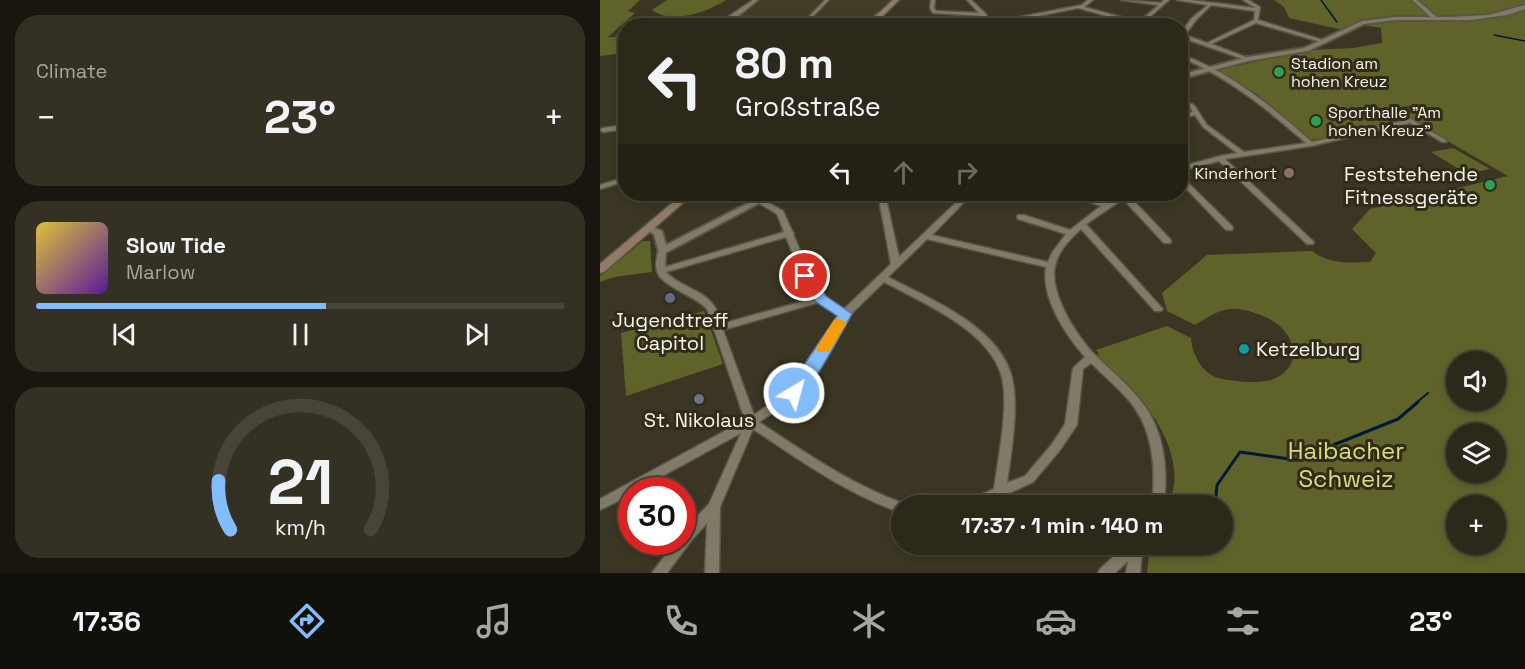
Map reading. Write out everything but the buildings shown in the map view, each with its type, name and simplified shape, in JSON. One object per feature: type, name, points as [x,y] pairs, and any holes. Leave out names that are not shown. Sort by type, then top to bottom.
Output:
[{"type":"main road","points":[[876,18],[896,0]]},
{"type":"main road","points":[[600,270],[680,201]]},
{"type":"street","points":[[730,18],[756,0]]},
{"type":"street","points":[[810,18],[828,0]]},
{"type":"street","points":[[933,0],[932,8],[935,12],[984,15]]},
{"type":"street","points":[[969,0],[985,18]]},
{"type":"street","points":[[1020,18],[1079,7],[1091,0]]},
{"type":"street","points":[[1123,0],[1164,2]]},
{"type":"street","points":[[1179,0],[1209,6],[1258,10]]},
{"type":"street","points":[[1245,0],[1253,2],[1258,10],[1256,21]]},
{"type":"street","points":[[1414,0],[1436,18]]},
{"type":"street","points":[[1145,18],[1164,2]]},
{"type":"street","points":[[1188,27],[1209,6]]},
{"type":"street","points":[[1079,7],[1117,18]]},
{"type":"street","points":[[1188,75],[1248,59],[1306,50],[1362,23],[1387,19],[1495,15],[1525,7]]},
{"type":"street","points":[[1208,44],[1256,21],[1323,41]]},
{"type":"street","points":[[1188,37],[1248,59]]},
{"type":"street","points":[[1188,58],[1212,68],[1253,94],[1311,144]]},
{"type":"street","points":[[1188,104],[1192,106],[1205,126],[1242,154]]},
{"type":"street","points":[[1188,115],[1196,113]]},
{"type":"street","points":[[1188,167],[1220,158],[1311,144],[1411,121],[1444,141]]},
{"type":"street","points":[[603,130],[618,128]]},
{"type":"street","points":[[1220,158],[1310,242]]},
{"type":"street","points":[[600,187],[618,181]]},
{"type":"street","points":[[1188,185],[1229,228]]},
{"type":"street","points":[[662,251],[759,201]]},
{"type":"street","points":[[762,201],[780,213],[790,233],[805,276],[821,299],[845,314]]},
{"type":"street","points":[[882,201],[896,265]]},
{"type":"street","points":[[600,505],[751,422],[794,393],[845,314],[962,201]]},
{"type":"street","points":[[1097,201],[1107,204]]},
{"type":"street","points":[[1112,201],[1071,233],[1050,265],[1052,288],[1059,311],[1073,336],[1091,357],[1134,398],[1151,427],[1160,460],[1160,495]]},
{"type":"street","points":[[1131,201],[1167,241]]},
{"type":"street","points":[[1021,217],[1071,233]]},
{"type":"street","points":[[1081,224],[1158,309]]},
{"type":"street","points":[[650,229],[659,232],[662,251],[661,271],[667,278],[706,299],[751,422],[827,471],[891,506]]},
{"type":"street","points":[[661,271],[790,233]]},
{"type":"street","points":[[926,236],[1050,265]]},
{"type":"street","points":[[882,277],[972,329],[995,353],[1006,373],[1009,395],[1000,494]]},
{"type":"street","points":[[718,328],[821,299]]},
{"type":"street","points":[[1000,494],[1029,478],[1071,425],[1078,368],[1091,357]]},
{"type":"street","points":[[659,573],[686,537],[714,507],[751,422]]},
{"type":"street","points":[[712,573],[714,507]]},
{"type":"street","points":[[1105,573],[1125,555]]},
{"type":"street","points":[[1133,573],[1135,555]]},
{"type":"shaded area","points":[[758,0],[896,0],[876,18],[730,18]]},
{"type":"green space","points":[[600,0],[640,0],[628,11],[635,13],[629,18],[618,18],[618,28],[608,37],[618,37],[618,54],[600,56]]},
{"type":"green space","points":[[667,0],[726,0],[709,9],[679,17],[660,14],[652,10]]},
{"type":"green space","name":"Haibacher Schweiz","points":[[1274,0],[1525,0],[1525,573],[1147,573],[1149,555],[1233,555],[1233,495],[1171,495],[1174,472],[1172,455],[1158,423],[1126,382],[1120,384],[1091,357],[1099,354],[1096,350],[1167,326],[1191,338],[1197,359],[1213,376],[1244,382],[1276,378],[1286,371],[1292,362],[1294,353],[1288,335],[1273,321],[1252,312],[1228,309],[1213,314],[1195,325],[1167,311],[1162,293],[1207,255],[1312,251],[1332,260],[1370,262],[1376,253],[1352,229],[1370,209],[1508,176],[1409,119],[1410,106],[1374,110],[1391,123],[1349,134],[1311,140],[1258,95],[1217,70],[1312,50],[1353,48],[1382,43],[1381,28],[1356,24],[1343,30],[1289,18],[1284,7]]},
{"type":"green space","points":[[1453,148],[1490,169],[1467,174],[1431,152]]},
{"type":"green space","points":[[643,241],[650,241],[652,272],[614,277],[600,282],[600,276]]},
{"type":"green space","points":[[704,311],[723,364],[626,396],[621,333]]},
{"type":"waterway","points":[[1321,0],[1337,22]]},
{"type":"waterway","points":[[1494,35],[1525,41]]},
{"type":"waterway","points":[[1416,403],[1428,393]]},
{"type":"waterway","points":[[1216,495],[1217,485],[1240,452],[1296,460],[1398,419],[1418,402]]},
{"type":"slow traffic","points":[[824,348],[839,323]]},
{"type":"place","name":"Stadion am hohen Kreuz","points":[[1279,72]]},
{"type":"place","name":"Sporthalle \"Am hohen Kreuz\"","points":[[1316,121]]},
{"type":"place","name":"Kinderhort","points":[[1289,173]]},
{"type":"place","name":"Feststehende Fitnessgeräte","points":[[1490,185]]},
{"type":"place","name":"Jugendtreff Capitol","points":[[670,298]]},
{"type":"place","name":"Ketzelburg","points":[[1244,349]]},
{"type":"place","name":"St. Nikolaus","points":[[699,399]]},
{"type":"route","points":[[794,393],[845,314],[821,299],[805,276]]}]
